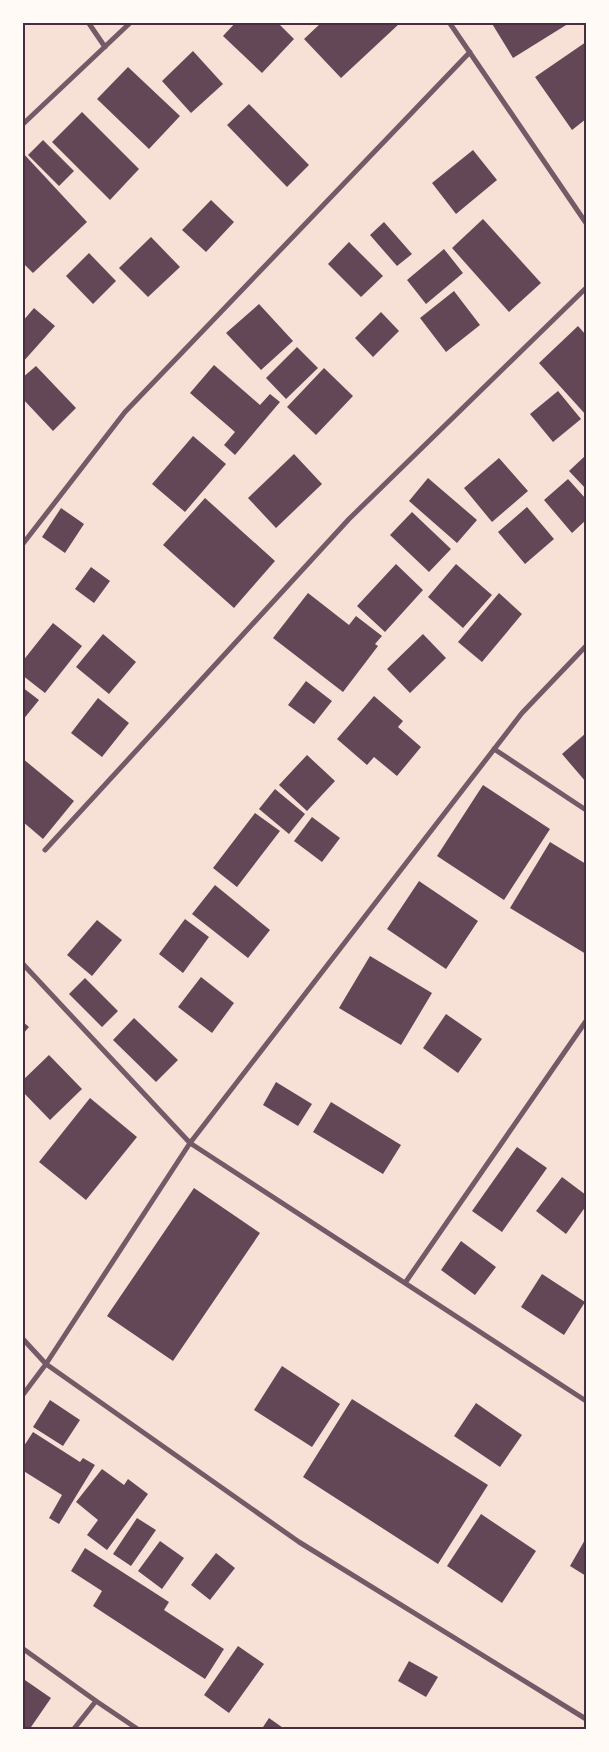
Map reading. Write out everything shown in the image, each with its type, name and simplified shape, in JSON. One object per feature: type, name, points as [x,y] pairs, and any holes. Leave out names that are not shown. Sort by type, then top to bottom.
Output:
[{"type":"street","points":[[88,22],[105,47]]},
{"type":"street","points":[[22,124],[131,22]]},
{"type":"street","points":[[449,22],[586,223]]},
{"type":"street","points":[[22,545],[125,412],[470,52]]},
{"type":"street","points":[[45,850],[349,518],[586,288]]},
{"type":"street","points":[[22,1396],[46,1364],[190,1143],[522,713],[586,646]]},
{"type":"street","points":[[494,749],[586,810]]},
{"type":"street","points":[[22,963],[190,1143],[586,1401]]},
{"type":"street","points":[[405,1283],[586,1022]]},
{"type":"street","points":[[22,1338],[46,1364],[299,1542],[586,1719]]},
{"type":"street","points":[[22,1648],[139,1730]]},
{"type":"street","points":[[73,1730],[96,1701]]},
{"type":"building","points":[[236,22],[277,22],[294,39],[262,73],[223,36]]},
{"type":"building","points":[[322,22],[397,22],[399,24],[341,78],[304,39]]},
{"type":"building","points":[[491,22],[571,22],[513,58]]},
{"type":"building","points":[[586,42],[586,119],[572,130],[535,77]]},
{"type":"building","points":[[193,51],[223,84],[191,113],[162,81]]},
{"type":"building","points":[[128,67],[180,116],[149,149],[97,99]]},
{"type":"building","points":[[249,104],[309,165],[287,187],[227,125]]},
{"type":"building","points":[[82,112],[139,169],[110,200],[52,142]]},
{"type":"building","points":[[43,140],[74,171],[59,186],[28,155]]},
{"type":"building","points":[[473,150],[497,180],[456,214],[432,183]]},
{"type":"building","points":[[22,152],[87,222],[33,273],[22,262]]},
{"type":"building","points":[[211,200],[234,222],[206,252],[182,230]]},
{"type":"building","points":[[483,219],[541,283],[509,312],[452,248]]},
{"type":"building","points":[[384,222],[412,254],[397,266],[370,235]]},
{"type":"building","points":[[151,237],[180,267],[148,297],[119,268]]},
{"type":"building","points":[[349,242],[383,276],[361,297],[328,264]]},
{"type":"building","points":[[444,249],[463,273],[426,304],[407,280]]},
{"type":"building","points":[[89,253],[116,281],[93,304],[66,276]]},
{"type":"building","points":[[454,291],[480,325],[446,352],[420,318]]},
{"type":"building","points":[[259,304],[293,341],[261,370],[226,333]]},
{"type":"building","points":[[34,308],[55,326],[22,363],[22,322]]},
{"type":"building","points":[[381,312],[399,331],[373,357],[355,338]]},
{"type":"building","points":[[578,326],[586,335],[586,415],[539,363]]},
{"type":"building","points":[[297,347],[318,368],[286,399],[266,378]]},
{"type":"building","points":[[214,365],[260,405],[270,394],[280,402],[235,455],[224,445],[235,432],[190,393]]},
{"type":"building","points":[[36,366],[76,408],[53,431],[22,398],[22,378]]},
{"type":"building","points":[[324,368],[353,396],[316,435],[287,407]]},
{"type":"building","points":[[558,391],[581,419],[553,442],[530,414]]},
{"type":"building","points":[[193,436],[226,464],[185,512],[152,484]]},
{"type":"building","points":[[294,454],[322,484],[276,528],[248,498]]},
{"type":"building","points":[[586,455],[586,489],[569,471]]},
{"type":"building","points":[[499,458],[528,491],[492,522],[464,488]]},
{"type":"building","points":[[428,478],[477,520],[457,543],[409,501]]},
{"type":"building","points":[[568,479],[586,499],[586,520],[572,533],[544,500]]},
{"type":"building","points":[[205,498],[275,561],[234,608],[163,545]]},
{"type":"building","points":[[527,507],[554,539],[525,564],[498,532]]},
{"type":"building","points":[[61,508],[84,524],[65,553],[42,537]]},
{"type":"building","points":[[412,512],[451,549],[429,572],[390,535]]},
{"type":"building","points":[[396,564],[423,590],[385,632],[357,606]]},
{"type":"building","points":[[456,564],[492,595],[463,628],[428,597]]},
{"type":"building","points":[[91,567],[110,581],[94,603],[75,589]]},
{"type":"building","points":[[308,593],[349,625],[356,616],[382,636],[375,644],[378,646],[343,692],[273,638]]},
{"type":"building","points":[[499,593],[522,614],[482,662],[458,642]]},
{"type":"building","points":[[53,623],[82,646],[45,693],[22,675],[22,662]]},
{"type":"building","points":[[103,634],[136,662],[109,694],[76,667]]},
{"type":"building","points":[[423,634],[446,658],[410,693],[387,669]]},
{"type":"building","points":[[306,681],[332,701],[314,724],[288,705]]},
{"type":"building","points":[[22,687],[39,700],[22,721]]},
{"type":"building","points":[[374,696],[403,721],[398,727],[421,747],[397,776],[374,757],[367,765],[337,739]]},
{"type":"building","points":[[98,698],[129,723],[102,757],[71,733]]},
{"type":"building","points":[[586,733],[586,782],[562,754]]},
{"type":"building","points":[[307,755],[335,781],[307,811],[279,785]]},
{"type":"building","points":[[22,758],[74,801],[43,839],[22,821]]},
{"type":"building","points":[[483,785],[550,829],[504,900],[437,856]]},
{"type":"building","points":[[275,789],[305,814],[289,834],[259,809]]},
{"type":"building","points":[[255,813],[280,831],[237,887],[213,868]]},
{"type":"building","points":[[312,817],[340,838],[322,862],[294,841]]},
{"type":"building","points":[[550,842],[586,864],[586,954],[510,908]]},
{"type":"building","points":[[419,881],[478,921],[446,969],[387,929]]},
{"type":"building","points":[[215,885],[270,930],[248,958],[192,914]]},
{"type":"building","points":[[185,919],[209,937],[183,973],[159,954]]},
{"type":"building","points":[[97,920],[122,940],[92,976],[67,955]]},
{"type":"building","points":[[370,956],[432,993],[401,1045],[339,1008]]},
{"type":"building","points":[[201,977],[234,1003],[212,1033],[178,1007]]},
{"type":"building","points":[[85,978],[118,1011],[102,1027],[69,994]]},
{"type":"building","points":[[446,1014],[482,1039],[458,1073],[423,1048]]},
{"type":"building","points":[[134,1018],[178,1060],[156,1082],[113,1040]]},
{"type":"building","points":[[22,1021],[29,1027],[22,1035]]},
{"type":"building","points":[[49,1055],[82,1089],[50,1120],[22,1091],[22,1081]]},
{"type":"building","points":[[276,1082],[312,1104],[298,1126],[263,1105]]},
{"type":"building","points":[[90,1098],[137,1137],[86,1200],[39,1162]]},
{"type":"building","points":[[331,1102],[401,1145],[383,1174],[313,1132]]},
{"type":"building","points":[[517,1147],[547,1168],[502,1232],[472,1211]]},
{"type":"building","points":[[562,1177],[586,1195],[586,1206],[566,1234],[536,1211]]},
{"type":"building","points":[[194,1188],[260,1233],[173,1361],[107,1316]]},
{"type":"building","points":[[461,1241],[496,1267],[475,1295],[441,1270]]},
{"type":"building","points":[[542,1274],[585,1302],[564,1335],[521,1307]]},
{"type":"building","points":[[282,1366],[340,1404],[312,1447],[254,1410]]},
{"type":"building","points":[[352,1399],[488,1485],[438,1564],[303,1477]]},
{"type":"building","points":[[50,1400],[80,1420],[63,1446],[33,1427]]},
{"type":"building","points":[[476,1403],[522,1435],[500,1467],[454,1436]]},
{"type":"building","points":[[33,1432],[80,1462],[83,1458],[95,1465],[59,1524],[49,1518],[62,1495],[22,1470],[22,1449]]},
{"type":"building","points":[[102,1469],[124,1485],[128,1479],[148,1494],[107,1550],[87,1535],[98,1520],[76,1502]]},
{"type":"building","points":[[481,1514],[536,1551],[502,1603],[447,1566]]},
{"type":"building","points":[[137,1518],[156,1530],[131,1566],[113,1554]]},
{"type":"building","points":[[586,1538],[586,1576],[570,1566]]},
{"type":"building","points":[[160,1541],[184,1558],[162,1589],[138,1571]]},
{"type":"building","points":[[85,1548],[169,1602],[164,1610],[224,1649],[205,1679],[93,1606],[102,1591],[71,1571]]},
{"type":"building","points":[[216,1553],[235,1568],[210,1600],[191,1585]]},
{"type":"building","points":[[238,1646],[264,1664],[229,1713],[204,1695]]},
{"type":"building","points":[[409,1661],[438,1677],[426,1697],[398,1681]]},
{"type":"building","points":[[22,1678],[51,1698],[29,1730],[22,1730]]},
{"type":"building","points":[[269,1718],[286,1730],[261,1730]]}]
